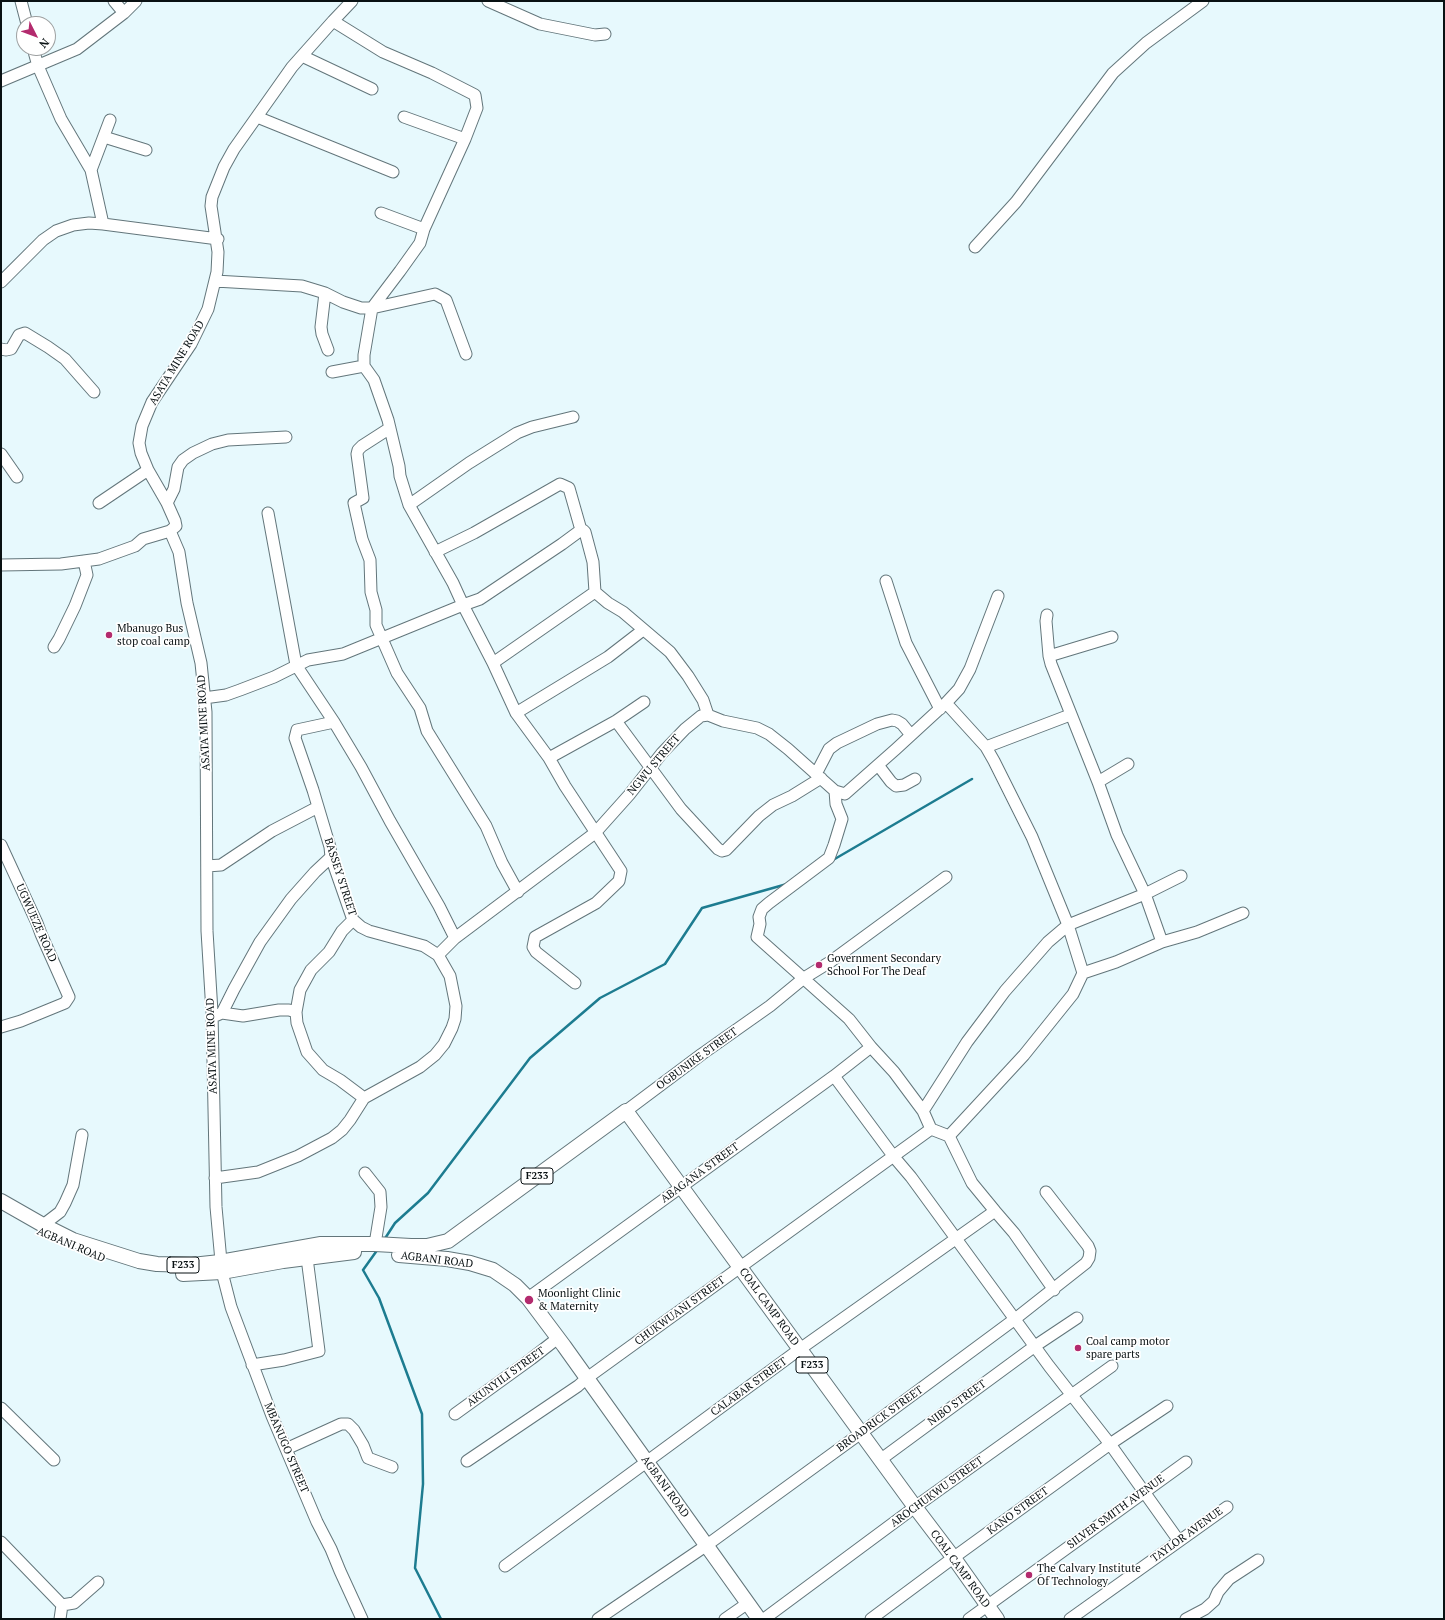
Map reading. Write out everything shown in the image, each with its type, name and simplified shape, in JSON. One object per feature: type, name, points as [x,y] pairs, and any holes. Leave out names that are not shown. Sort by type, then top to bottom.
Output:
[{"type":"main road","name":"COAL CAMP ROAD","points":[[626,1111],[997,1619]]},
{"type":"main road","name":"OGBUNIKE STREET","points":[[448,1241],[626,1111]]},
{"type":"main road","name":"AGBANI ROAD","points":[[1,1201],[43,1225],[89,1246],[139,1261],[221,1267],[321,1244],[378,1248],[470,1263],[494,1270],[515,1285],[528,1298],[759,1619]]},
{"type":"main road","name":"AGBANI ROAD","points":[[1,1211],[75,1250],[112,1263],[170,1274],[378,1248],[427,1246],[448,1241]]},
{"type":"main road","points":[[447,1259],[448,1241]]},
{"type":"street","points":[[20,1],[25,16]]},
{"type":"street","points":[[114,1],[124,13]]},
{"type":"street","points":[[1,82],[26,69],[38,66],[77,49],[124,13],[136,1]]},
{"type":"street","name":"ASATA MINE ROAD","points":[[221,1267],[215,1178],[217,1015],[207,931],[207,733],[204,698],[200,663],[187,603],[179,552],[170,531],[176,526],[167,503],[148,470],[139,443],[142,426],[152,402],[198,333],[208,309],[218,263],[218,240],[212,214],[212,196],[224,167],[257,117],[302,56],[352,1]]},
{"type":"street","points":[[488,1],[502,4],[540,24],[595,35],[606,34]]},
{"type":"street","points":[[975,247],[1016,202],[1114,73],[1146,43],[1203,1]]},
{"type":"street","points":[[333,21],[383,52],[432,73],[475,94],[477,108],[465,139],[424,229],[420,243],[372,308],[364,355],[364,366],[377,388],[390,428],[400,476],[409,505],[453,583],[516,713],[549,758],[621,872],[621,879],[596,903],[535,937],[533,947],[536,952],[575,984]]},
{"type":"street","points":[[35,56],[38,66],[61,119],[91,170],[103,224]]},
{"type":"street","points":[[302,56],[372,89]]},
{"type":"street","points":[[404,116],[465,139]]},
{"type":"street","points":[[257,117],[393,172]]},
{"type":"street","points":[[91,170],[110,120]]},
{"type":"street","points":[[104,137],[146,150]]},
{"type":"street","points":[[381,213],[424,229]]},
{"type":"street","points":[[1,282],[43,240],[56,231],[73,225],[89,223],[103,224],[218,240]]},
{"type":"street","points":[[215,281],[302,286],[325,293],[354,306],[372,308],[434,294],[446,300],[466,354]]},
{"type":"street","points":[[325,293],[321,327],[328,350]]},
{"type":"street","points":[[1,349],[11,349],[17,338],[22,333],[25,333],[65,359],[94,392]]},
{"type":"street","points":[[332,372],[364,366]]},
{"type":"street","points":[[409,505],[469,463],[518,434],[532,427],[573,418]]},
{"type":"street","points":[[390,428],[362,446],[358,450],[357,454],[363,498],[354,503],[362,538],[370,560],[371,592],[376,610],[376,624],[380,637],[397,673],[420,708],[427,731],[486,826],[502,863],[518,892]]},
{"type":"street","points":[[167,503],[174,489],[178,467],[183,460],[193,453],[212,444],[228,440],[286,437]]},
{"type":"street","points":[[1,454],[17,477]]},
{"type":"street","points":[[99,503],[148,470]]},
{"type":"street","points":[[435,552],[474,533],[560,484],[569,488],[581,530],[585,532],[593,562],[595,592],[608,603],[623,612],[670,652],[703,700],[708,715],[723,721],[757,728],[769,734],[788,749],[835,792],[845,794],[911,736],[959,689],[970,669],[998,596]]},
{"type":"street","points":[[268,513],[296,665],[334,722],[436,900],[455,938]]},
{"type":"street","points":[[204,698],[226,695],[240,690],[274,677],[308,660],[343,654],[380,637],[429,620],[480,598],[581,530]]},
{"type":"street","points":[[1,565],[61,564],[98,559],[135,546],[143,539],[170,531]]},
{"type":"street","points":[[54,647],[75,606],[87,575],[84,561]]},
{"type":"street","points":[[886,581],[906,643],[943,706],[986,747],[1032,837],[1068,925],[1083,973],[1073,994],[1024,1055],[949,1136]]},
{"type":"street","points":[[493,663],[595,592]]},
{"type":"street","points":[[1047,615],[1046,621],[1051,664],[1070,715],[1098,782],[1117,835],[1145,894],[1162,942]]},
{"type":"street","points":[[516,713],[608,657],[643,630]]},
{"type":"street","points":[[1049,656],[1112,637]]},
{"type":"street","points":[[549,758],[616,721],[644,702]]},
{"type":"street","name":"NGWU STREET","points":[[438,955],[455,938],[595,833],[685,729],[701,716],[708,715]]},
{"type":"street","points":[[986,747],[1070,715]]},
{"type":"street","points":[[616,721],[681,809],[718,849],[722,851],[726,850],[759,816],[773,805],[792,796],[818,776],[829,749],[833,746],[877,724],[892,720],[902,724],[911,736]]},
{"type":"street","name":"BASSEY STREET","points":[[334,722],[297,730],[295,738],[318,807],[330,848],[331,857],[353,920],[361,927],[369,931],[424,946],[438,955]]},
{"type":"street","points":[[1098,782],[1128,764]]},
{"type":"street","points":[[878,765],[896,786],[904,785],[915,779]]},
{"type":"street","points":[[835,792],[836,804],[842,819],[829,858],[762,909],[759,918],[757,937],[849,1019],[871,1047],[894,1072],[923,1111],[931,1129],[949,1136],[972,1183],[1014,1233],[1054,1290]]},
{"type":"street","points":[[207,866],[221,865],[272,831],[318,807]]},
{"type":"street","name":"UGWUEZE ROAD","points":[[1,845],[69,997],[67,1001],[21,1021],[1,1027]]},
{"type":"street","points":[[217,1015],[234,989],[260,942],[291,900],[315,872],[331,857]]},
{"type":"street","points":[[923,1111],[967,1042],[1005,991],[1048,942],[1068,925],[1145,894],[1182,876]]},
{"type":"street","name":"OGBUNIKE STREET","points":[[626,1111],[702,1054],[770,1006],[804,978],[830,962],[946,878]]},
{"type":"street","points":[[1083,973],[1116,962],[1162,942],[1197,932],[1243,913]]},
{"type":"street","points":[[353,920],[342,931],[329,952],[311,970],[300,990],[296,1012],[297,1023],[307,1052],[323,1070],[340,1080],[364,1098]]},
{"type":"street","points":[[215,1178],[258,1172],[298,1156],[332,1138],[342,1130],[350,1120],[364,1098],[420,1067],[435,1055],[444,1044],[452,1028],[456,1006],[450,976],[438,955]]},
{"type":"street","points":[[217,1015],[243,1016],[279,1010],[296,1012]]},
{"type":"street","name":"ABAGANA STREET","points":[[528,1298],[834,1076],[871,1047]]},
{"type":"street","points":[[834,1076],[894,1157],[911,1177],[1034,1346],[1110,1444],[1180,1541]]},
{"type":"street","name":"CHUKWUANI STREET","points":[[467,1462],[578,1386],[931,1129]]},
{"type":"street","points":[[43,1225],[60,1212],[73,1185],[82,1135]]},
{"type":"street","points":[[365,1173],[380,1192],[381,1207],[378,1248]]},
{"type":"street","name":"BROADRICK STREET","points":[[598,1619],[707,1545],[861,1433],[1054,1290],[1086,1263],[1089,1258],[1090,1251],[1088,1246],[1046,1192]]},
{"type":"street","name":"CALABAR STREET","points":[[504,1566],[800,1349],[994,1211]]},
{"type":"street","points":[[252,1365],[284,1360],[319,1351],[307,1258]]},
{"type":"street","name":"MBANUGO STREET","points":[[221,1267],[231,1307],[252,1365],[286,1449],[362,1619]]},
{"type":"street","name":"NIBO STREET","points":[[880,1460],[1034,1346],[1077,1318]]},
{"type":"street","name":"AKUNYILI STREET","points":[[455,1414],[558,1338]]},
{"type":"street","name":"AROCHUKWU STREET","points":[[764,1619],[915,1507],[1112,1366]]},
{"type":"street","name":"KANO STREET","points":[[871,1619],[1110,1444],[1167,1406]]},
{"type":"street","points":[[1,1408],[54,1460]]},
{"type":"street","points":[[286,1449],[341,1424],[348,1424],[354,1430],[363,1445],[368,1458],[392,1467]]},
{"type":"street","name":"SILVER SMITH AVENUE","points":[[969,1619],[1186,1462]]},
{"type":"street","name":"TAYLOR AVENUE","points":[[1070,1619],[1227,1507]]},
{"type":"street","points":[[1,1542],[62,1605]]},
{"type":"street","points":[[1186,1619],[1205,1609],[1214,1601],[1218,1592],[1229,1579],[1258,1560]]},
{"type":"street","points":[[62,1605],[74,1603],[98,1582]]},
{"type":"street","points":[[725,1619],[748,1603]]},
{"type":"street","points":[[60,1619],[62,1605]]},
{"type":"waterway","points":[[833,860],[972,779]]},
{"type":"waterway","points":[[384,1240],[395,1223],[428,1193],[530,1058],[600,998],[665,964],[702,908],[787,884]]},
{"type":"waterway","points":[[378,1249],[363,1270],[379,1298],[422,1414],[423,1484],[415,1568],[441,1619]]},
{"type":"place","name":"Mbanugo Bus stop coal camp","points":[[109,635]]},
{"type":"place","name":"Government Secondary School For The Deaf","points":[[819,965]]},
{"type":"place","name":"Moonlight Clinic & Maternity","points":[[529,1300]]},
{"type":"place","name":"Coal camp motor spare parts","points":[[1078,1348]]},
{"type":"place","name":"The Calvary Institute Of Technology","points":[[1029,1575]]}]
